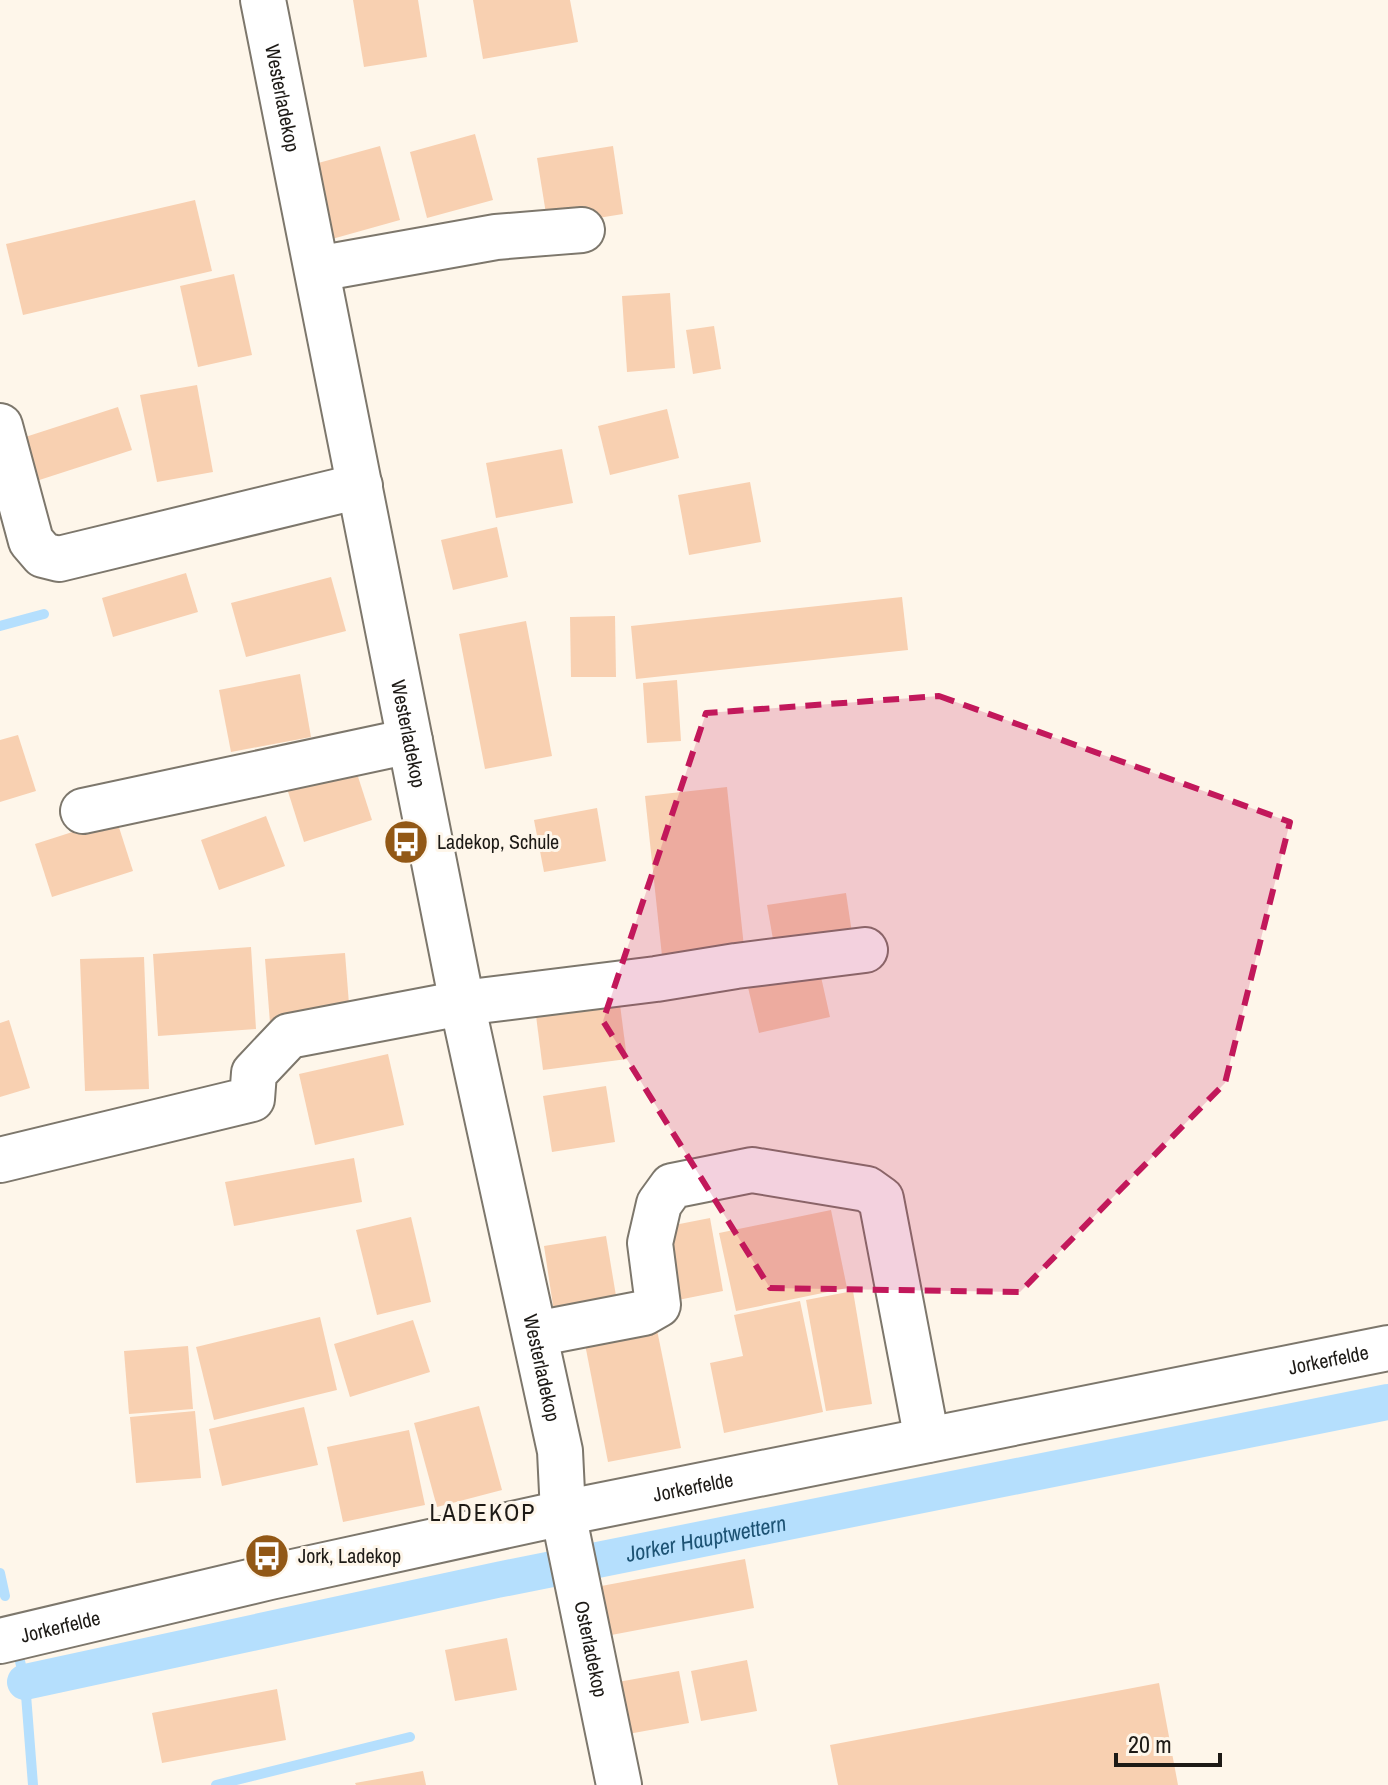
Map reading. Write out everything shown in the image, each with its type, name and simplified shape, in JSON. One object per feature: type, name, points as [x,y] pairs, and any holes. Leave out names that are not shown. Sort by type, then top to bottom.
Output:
[{"type":"street","name":"Westerladekop","points":[[263,0],[462,1003],[560,1451],[566,1527]]},
{"type":"street","points":[[317,269],[496,237],[582,230]]},
{"type":"street","points":[[0,426],[31,541],[43,555],[59,559],[360,486]]},
{"type":"street","points":[[83,811],[410,741]]},
{"type":"street","points":[[0,1160],[252,1099],[254,1073],[289,1036],[462,1003],[865,950]]},
{"type":"street","points":[[535,1334],[644,1313],[658,1305],[650,1243],[659,1204],[672,1186],[752,1170],[867,1189],[881,1199],[927,1440]]},
{"type":"street","name":"Jorkerfelde","points":[[0,1641],[270,1577],[566,1527],[927,1440],[1388,1348]]},
{"type":"street","name":"Osterladekop","points":[[566,1527],[619,1785]]},
{"type":"highlighted area","points":[[939,696],[1290,822],[1225,1083],[1020,1292],[770,1288],[603,1021],[706,713]]},
{"type":"building","points":[[353,0],[418,0],[427,57],[364,67]]},
{"type":"building","points":[[473,0],[570,0],[578,42],[483,59]]},
{"type":"building","points":[[475,134],[493,200],[427,218],[410,152]]},
{"type":"building","points":[[380,146],[400,220],[332,239],[311,165]]},
{"type":"building","points":[[613,146],[623,214],[548,226],[537,158]]},
{"type":"building","points":[[195,200],[212,271],[23,315],[6,244]]},
{"type":"building","points":[[234,274],[252,355],[198,367],[180,286]]},
{"type":"building","points":[[670,293],[675,368],[627,372],[622,296]]},
{"type":"building","points":[[714,326],[721,369],[693,374],[686,330]]},
{"type":"building","points":[[197,385],[213,472],[157,482],[140,395]]},
{"type":"building","points":[[118,407],[132,450],[27,484],[13,441]]},
{"type":"building","points":[[667,409],[679,458],[610,475],[598,426]]},
{"type":"building","points":[[562,449],[573,503],[496,518],[486,463]]},
{"type":"building","points":[[750,482],[761,542],[689,555],[678,495]]},
{"type":"building","points":[[497,527],[508,577],[453,590],[441,540]]},
{"type":"building","points":[[186,573],[198,612],[113,637],[102,598]]},
{"type":"building","points":[[331,577],[346,631],[246,657],[231,603]]},
{"type":"building","points":[[902,597],[908,650],[636,679],[631,626]]},
{"type":"building","points":[[615,616],[616,677],[571,677],[570,617]]},
{"type":"building","points":[[526,621],[552,756],[485,769],[459,634]]},
{"type":"building","points":[[300,674],[311,737],[231,752],[219,690]]},
{"type":"building","points":[[677,680],[681,741],[647,743],[643,683]]},
{"type":"building","points":[[18,735],[36,791],[0,802],[0,740]]},
{"type":"building","points":[[352,758],[372,820],[304,842],[284,779]]},
{"type":"building","points":[[727,787],[744,947],[662,956],[645,796]]},
{"type":"building","points":[[597,808],[606,861],[544,872],[534,820]]},
{"type":"building","points":[[266,816],[285,866],[219,890],[201,840]]},
{"type":"building","points":[[116,818],[133,871],[52,897],[35,844]]},
{"type":"building","points":[[846,893],[852,933],[774,945],[767,905]]},
{"type":"building","points":[[251,947],[256,1029],[158,1036],[153,954]]},
{"type":"building","points":[[345,953],[350,1017],[270,1023],[265,959]]},
{"type":"building","points":[[144,957],[149,1089],[85,1091],[80,959]]},
{"type":"building","points":[[817,959],[830,1017],[759,1033],[745,975]]},
{"type":"building","points":[[619,997],[627,1059],[543,1070],[535,1008]]},
{"type":"building","points":[[9,1020],[30,1088],[0,1097],[0,1023]]},
{"type":"building","points":[[388,1054],[404,1125],[315,1145],[299,1074]]},
{"type":"building","points":[[606,1086],[615,1142],[552,1152],[543,1096]]},
{"type":"building","points":[[354,1158],[362,1202],[234,1226],[225,1182]]},
{"type":"building","points":[[831,1210],[847,1288],[736,1311],[719,1233]]},
{"type":"building","points":[[411,1217],[431,1302],[377,1315],[356,1230]]},
{"type":"building","points":[[710,1218],[723,1291],[673,1301],[659,1228]]},
{"type":"building","points":[[606,1236],[617,1302],[554,1312],[544,1246]]},
{"type":"building","points":[[853,1291],[872,1404],[826,1411],[806,1300]]},
{"type":"building","points":[[800,1301],[823,1412],[724,1433],[710,1363],[743,1356],[734,1315]]},
{"type":"building","points":[[320,1317],[337,1390],[214,1420],[196,1347]]},
{"type":"building","points":[[413,1320],[430,1372],[350,1397],[334,1344]]},
{"type":"building","points":[[656,1325],[681,1448],[608,1462],[584,1339]]},
{"type":"building","points":[[188,1346],[193,1409],[129,1414],[124,1351]]},
{"type":"building","points":[[479,1406],[502,1490],[437,1507],[414,1423]]},
{"type":"building","points":[[304,1407],[318,1465],[222,1486],[209,1429]]},
{"type":"building","points":[[195,1411],[201,1478],[136,1483],[130,1417]]},
{"type":"building","points":[[409,1430],[425,1505],[343,1522],[327,1447]]},
{"type":"building","points":[[745,1559],[754,1608],[606,1636],[596,1587]]},
{"type":"building","points":[[507,1638],[517,1690],[455,1701],[445,1650]]},
{"type":"building","points":[[747,1660],[757,1711],[701,1721],[691,1671]]},
{"type":"building","points":[[679,1671],[689,1723],[628,1734],[618,1682]]},
{"type":"building","points":[[1159,1683],[1178,1785],[838,1785],[830,1745]]},
{"type":"building","points":[[277,1689],[286,1740],[162,1763],[152,1713]]},
{"type":"building","points":[[423,1771],[426,1785],[355,1783]]},
{"type":"waterway","points":[[0,626],[44,614]]},
{"type":"waterway","name":"Jorker Hauptwettern","points":[[25,1682],[497,1580],[1388,1402]]},
{"type":"waterway","points":[[0,1573],[5,1596]]},
{"type":"waterway","points":[[19,1657],[25,1682],[33,1785]]},
{"type":"waterway","points":[[216,1785],[410,1737]]},
{"type":"place","name":"Ladekop, Schule","points":[[406,842]]},
{"type":"place","name":"Jork, Ladekop","points":[[267,1556]]},
{"type":"district","name":"LADEKOP","points":[[483,1513]]}]
